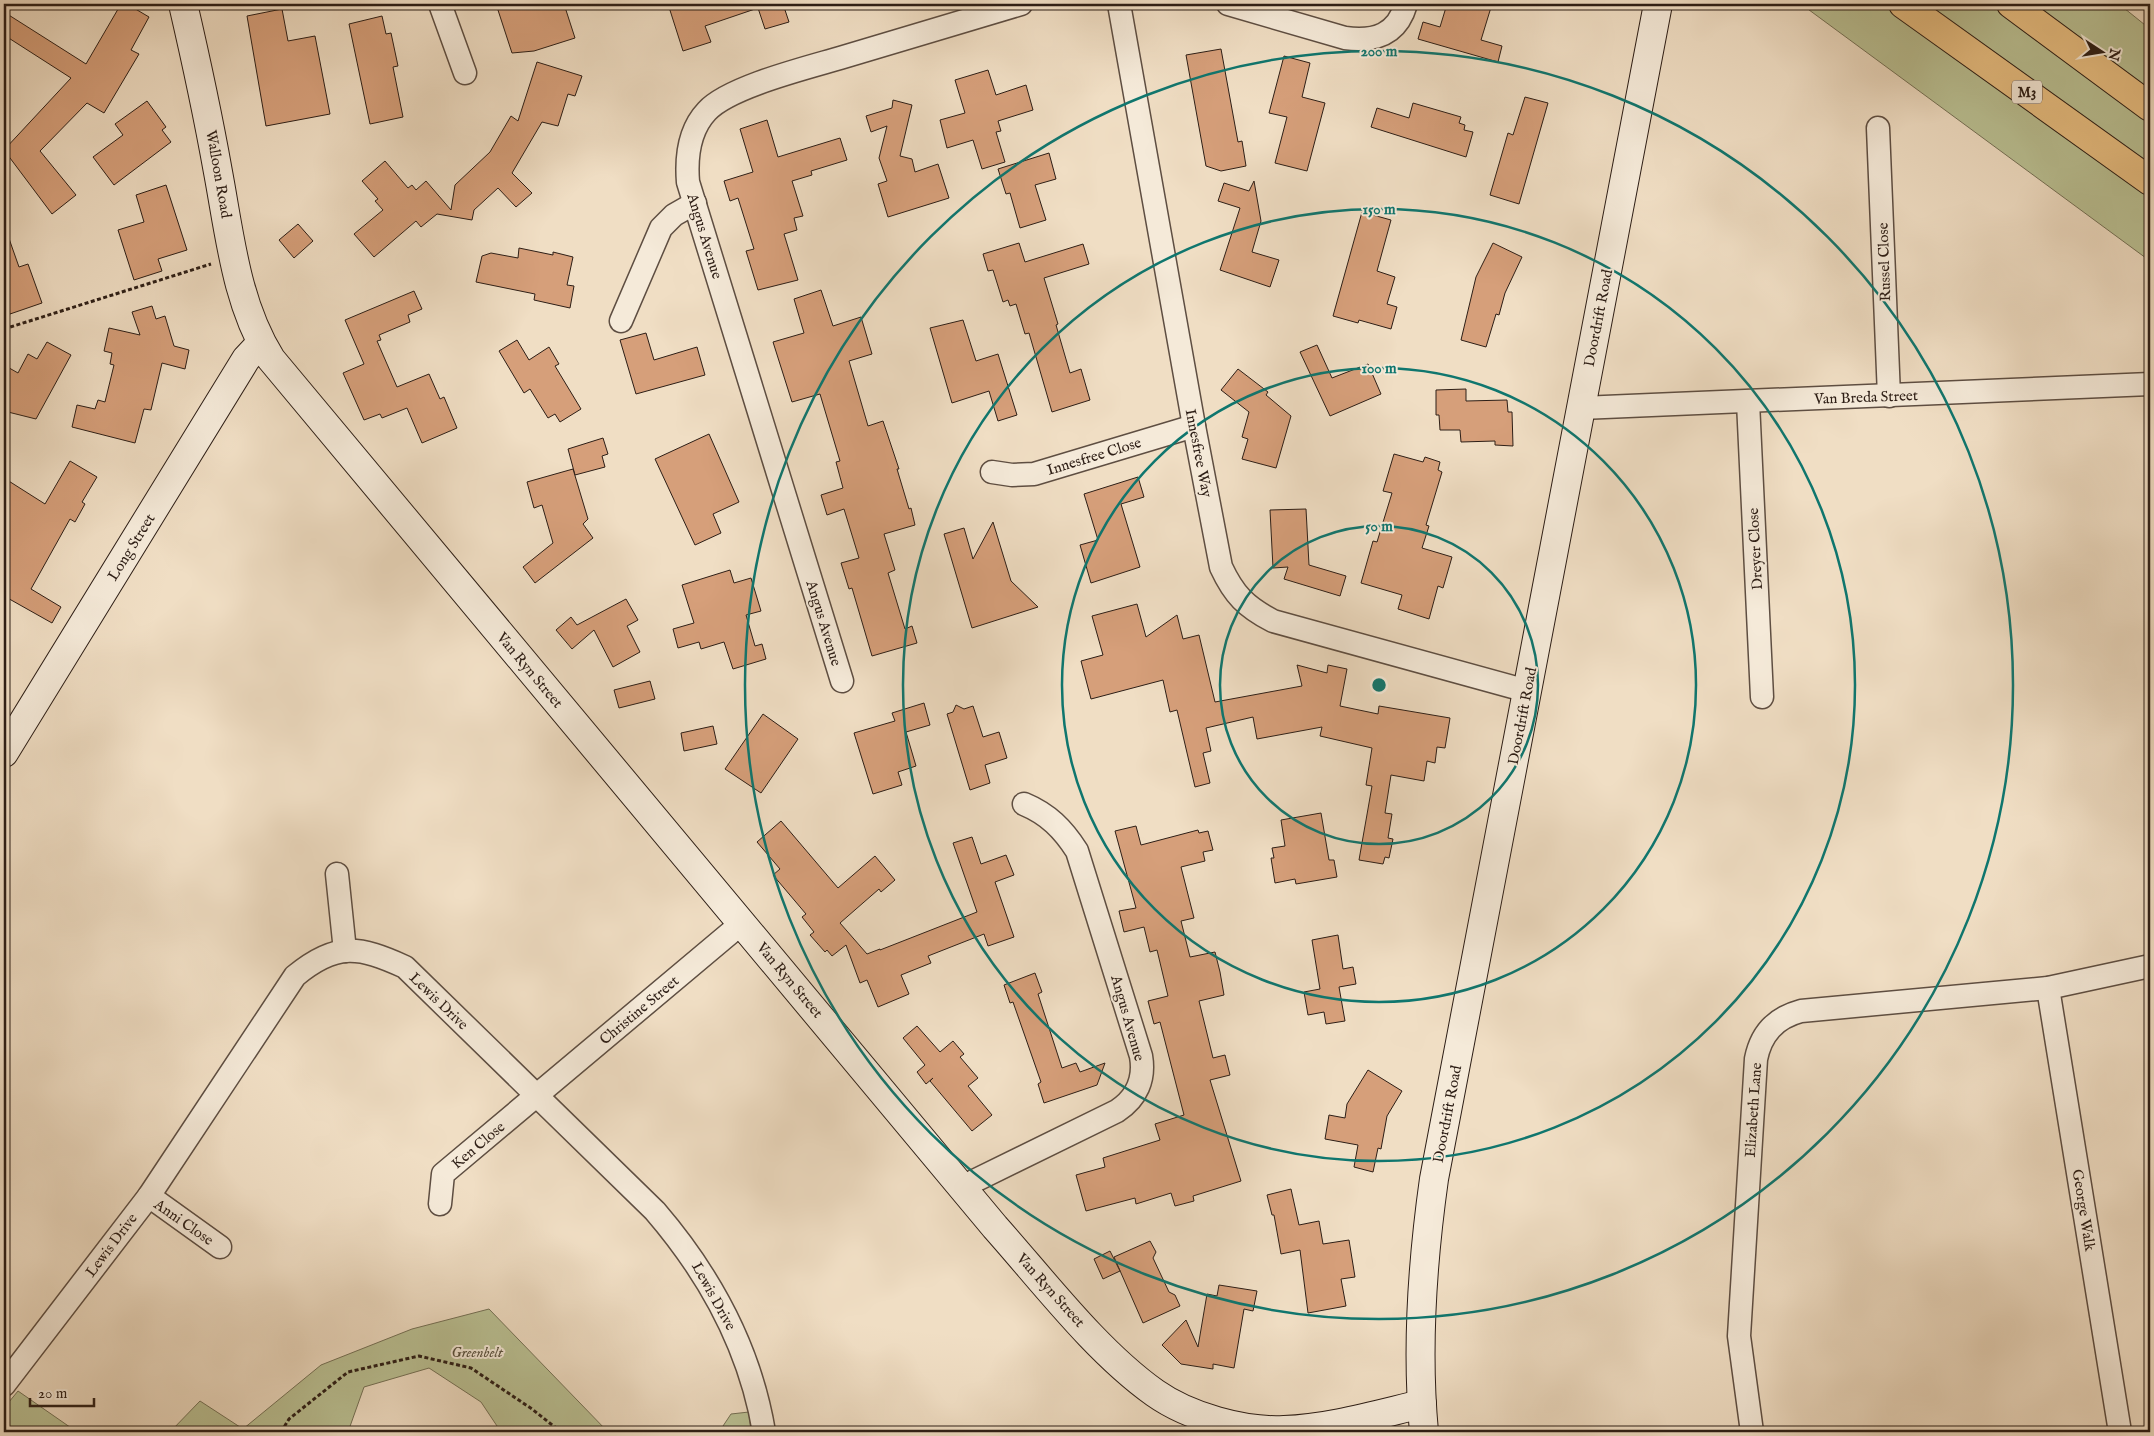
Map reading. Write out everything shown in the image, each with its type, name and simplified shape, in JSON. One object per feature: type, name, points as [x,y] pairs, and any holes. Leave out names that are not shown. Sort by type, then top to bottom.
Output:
[{"type":"highway","name":"M3","points":[[1903,4],[2150,181]]},
{"type":"highway","points":[[2010,4],[2150,107]]},
{"type":"street","name":"Walloon Road","points":[[183,4],[205,102],[234,257],[246,308],[261,343]]},
{"type":"street","points":[[440,4],[465,73]]},
{"type":"street","name":"Angus Avenue","points":[[842,681],[688,182],[686,157],[692,134],[706,112],[720,99],[784,75],[1021,4]]},
{"type":"street","name":"Innesfree Way","points":[[1119,4],[1194,426],[1221,567],[1229,585],[1240,599],[1254,611],[1273,621],[1527,691]]},
{"type":"street","points":[[1228,4],[1345,38],[1361,40],[1378,37],[1393,28],[1403,14],[1406,4]]},
{"type":"street","name":"Doordrift Road","points":[[1424,1432],[1420,1332],[1422,1286],[1434,1179],[1658,4]]},
{"type":"street","name":"Russel Close","points":[[1878,128],[1889,396]]},
{"type":"street","points":[[621,321],[661,228],[674,216],[695,203]]},
{"type":"street","name":"Long Street","points":[[4,753],[246,359],[261,343]]},
{"type":"street","name":"Van Ryn Street","points":[[261,343],[282,374],[962,1187],[1059,1299],[1121,1365],[1157,1394],[1214,1421],[1240,1430],[1305,1429],[1422,1404]]},
{"type":"street","name":"Van Breda Street","points":[[1581,408],[2150,384]]},
{"type":"street","name":"Dreyer Close","points":[[1748,402],[1762,697]]},
{"type":"street","name":"Innesfree Close","points":[[992,472],[1012,475],[1034,474],[1194,426]]},
{"type":"street","name":"Angus Avenue","points":[[962,1187],[1117,1111],[1138,1090],[1143,1072],[1141,1056],[1076,851],[1060,827],[1038,810],[1024,804]]},
{"type":"street","points":[[337,874],[345,951]]},
{"type":"street","name":"Christine Street","points":[[537,1096],[742,923]]},
{"type":"street","name":"Lewis Drive","points":[[4,1385],[149,1196],[295,976],[312,962],[334,952],[358,951],[382,956],[405,967],[655,1211],[692,1257],[723,1308],[736,1335],[756,1392],[764,1432]]},
{"type":"street","name":"Elizabeth Lane","points":[[1752,1432],[1739,1336],[1756,1059],[1758,1047],[1764,1035],[1780,1019],[1801,1012],[2048,988],[2150,966]]},
{"type":"street","name":"George Walk","points":[[2048,988],[2120,1432]]},
{"type":"street","name":"Ken Close","points":[[440,1204],[443,1174],[537,1096]]},
{"type":"street","name":"Anni Close","points":[[149,1196],[220,1247]]},
{"type":"path","points":[[4,329],[234,257]]},
{"type":"path","points":[[280,1432],[289,1419],[348,1372],[419,1356],[471,1368],[532,1409],[562,1432]]},
{"type":"green space","points":[[1801,4],[2119,4],[2150,29],[2150,261]]},
{"type":"green space","name":"Greenbelt","points":[[489,1309],[608,1432],[501,1432],[481,1402],[429,1368],[364,1387],[348,1432],[170,1432],[200,1401],[243,1429],[321,1365],[412,1329]]},
{"type":"green space","points":[[18,1391],[77,1432],[4,1432],[4,1408]]},
{"type":"green space","points":[[749,1412],[751,1432],[719,1432],[731,1414]]},
{"type":"building","points":[[121,4],[127,4],[149,17],[131,50],[139,54],[104,113],[87,103],[40,151],[76,195],[52,214],[4,150],[71,78],[4,35],[4,12],[86,64]]},
{"type":"building","points":[[496,4],[564,4],[575,38],[534,51],[512,53]]},
{"type":"building","points":[[668,4],[783,4],[789,22],[765,29],[758,8],[705,26],[711,42],[683,51]]},
{"type":"building","points":[[1447,4],[1492,4],[1481,40],[1502,46],[1498,62],[1418,39],[1423,22],[1440,27]]},
{"type":"building","points":[[282,9],[288,41],[315,36],[330,114],[266,126],[247,16]]},
{"type":"building","points":[[382,16],[386,34],[391,33],[398,66],[393,67],[403,117],[370,124],[349,24]]},
{"type":"building","points":[[1221,49],[1238,142],[1242,141],[1246,166],[1221,171],[1206,166],[1186,55]]},
{"type":"building","points":[[1284,56],[1310,63],[1302,97],[1325,103],[1307,171],[1275,163],[1287,117],[1269,113]]},
{"type":"building","points":[[537,62],[582,76],[575,96],[568,94],[558,126],[542,122],[512,173],[532,193],[516,207],[498,188],[474,210],[472,220],[437,214],[421,227],[416,221],[374,257],[354,234],[383,210],[375,201],[378,199],[362,181],[385,161],[408,188],[412,185],[416,190],[426,181],[451,210],[455,185],[490,152],[511,116],[518,121]]},
{"type":"building","points":[[988,70],[996,95],[1026,85],[1033,110],[998,121],[1001,131],[996,132],[1005,162],[982,169],[973,140],[947,148],[940,120],[965,113],[955,80]]},
{"type":"building","points":[[1525,97],[1548,103],[1519,204],[1490,195],[1508,133],[1513,135]]},
{"type":"building","points":[[893,100],[912,105],[900,156],[912,159],[915,172],[938,164],[949,198],[888,217],[878,184],[887,181],[879,158],[887,126],[871,132],[866,116],[892,108]]},
{"type":"building","points":[[147,101],[166,127],[162,130],[171,142],[114,185],[93,157],[123,135],[115,124]]},
{"type":"building","points":[[1413,103],[1461,117],[1459,123],[1465,125],[1464,130],[1473,132],[1466,157],[1371,127],[1377,108],[1409,118]]},
{"type":"building","points":[[767,120],[778,157],[840,138],[847,160],[811,171],[812,175],[792,181],[803,216],[794,218],[797,230],[784,234],[798,280],[758,290],[746,251],[754,249],[738,198],[730,201],[724,181],[753,172],[740,129]]},
{"type":"building","points":[[1049,153],[1056,179],[1035,185],[1046,220],[1020,228],[1010,193],[1006,194],[998,169]]},
{"type":"building","points":[[1254,181],[1261,221],[1252,252],[1279,260],[1270,287],[1220,270],[1240,208],[1218,201],[1224,183],[1249,191]]},
{"type":"building","points":[[166,185],[187,250],[158,259],[162,271],[134,280],[118,230],[144,222],[136,195]]},
{"type":"building","points":[[1362,212],[1391,220],[1377,271],[1395,277],[1387,304],[1397,307],[1391,329],[1359,320],[1358,323],[1333,316]]},
{"type":"building","points":[[298,224],[313,241],[294,258],[279,240]]},
{"type":"building","points":[[6,230],[19,267],[28,264],[42,303],[10,314],[4,298],[4,231]]},
{"type":"building","points":[[1019,243],[1025,262],[1083,244],[1089,264],[1044,278],[1070,373],[1081,369],[1090,400],[1052,412],[1029,333],[1025,334],[1016,304],[1010,306],[1008,300],[1003,302],[993,270],[988,271],[983,254]]},
{"type":"building","points":[[1493,243],[1522,257],[1505,293],[1499,315],[1496,314],[1486,347],[1461,340],[1476,277]]},
{"type":"building","points":[[519,248],[553,255],[553,252],[573,257],[567,285],[574,286],[570,308],[534,300],[535,294],[476,282],[482,256],[491,253],[518,258]]},
{"type":"building","points":[[821,290],[833,326],[861,317],[872,354],[849,361],[868,426],[883,421],[915,525],[884,534],[895,570],[888,573],[905,629],[912,626],[917,643],[872,656],[852,588],[849,589],[841,563],[859,558],[844,509],[827,515],[821,495],[843,488],[836,462],[840,461],[820,394],[792,402],[773,342],[804,333],[794,299]]},
{"type":"building","points":[[414,291],[422,309],[408,315],[410,322],[379,335],[381,340],[377,341],[397,387],[429,374],[440,399],[444,397],[457,428],[422,443],[407,408],[382,418],[380,414],[364,420],[343,373],[364,364],[345,320]]},
{"type":"building","points":[[152,306],[156,319],[165,316],[174,346],[189,350],[185,369],[162,363],[151,410],[144,409],[135,443],[72,427],[77,405],[95,409],[98,400],[105,402],[114,365],[110,364],[112,353],[104,351],[109,328],[140,335],[132,312]]},
{"type":"building","points":[[963,320],[976,361],[998,354],[1017,415],[998,421],[989,391],[952,403],[930,328]]},
{"type":"building","points":[[646,333],[654,360],[697,347],[705,375],[636,394],[620,340]]},
{"type":"building","points":[[517,340],[529,360],[549,347],[559,364],[555,366],[581,409],[560,422],[555,414],[548,418],[530,389],[524,393],[499,351]]},
{"type":"building","points":[[47,342],[71,355],[36,419],[4,411],[4,365],[18,373],[28,354],[37,359]]},
{"type":"building","points":[[1317,345],[1332,378],[1368,364],[1381,394],[1330,416],[1300,352]]},
{"type":"building","points":[[1238,369],[1268,392],[1266,395],[1291,416],[1276,468],[1242,459],[1248,439],[1242,437],[1249,412],[1221,390]]},
{"type":"building","points":[[1466,389],[1466,401],[1507,400],[1508,412],[1512,412],[1513,446],[1495,445],[1495,441],[1461,442],[1460,430],[1440,430],[1439,415],[1436,415],[1436,390]]},
{"type":"building","points":[[709,434],[739,502],[713,514],[721,533],[695,545],[655,459]]},
{"type":"building","points":[[603,438],[608,454],[602,456],[605,467],[575,475],[568,449]]},
{"type":"building","points":[[1394,454],[1423,462],[1425,457],[1440,462],[1438,470],[1442,472],[1426,525],[1429,526],[1422,548],[1452,557],[1443,588],[1438,586],[1429,619],[1398,609],[1402,595],[1361,583],[1373,541],[1377,542],[1392,493],[1383,491]]},
{"type":"building","points":[[70,461],[97,477],[82,502],[85,504],[75,522],[70,519],[31,589],[61,607],[52,623],[4,596],[4,478],[45,504]]},
{"type":"building","points":[[573,469],[588,519],[583,524],[593,538],[535,583],[523,567],[553,543],[542,505],[534,508],[527,482]]},
{"type":"building","points":[[1138,477],[1144,497],[1121,504],[1140,567],[1091,583],[1080,545],[1098,540],[1084,494]]},
{"type":"building","points":[[1306,509],[1309,565],[1346,576],[1340,596],[1284,579],[1288,567],[1273,568],[1270,510]]},
{"type":"building","points":[[993,522],[1011,581],[1038,607],[972,628],[944,534],[964,528],[973,559]]},
{"type":"building","points":[[730,570],[734,583],[751,578],[761,611],[746,615],[755,646],[762,644],[766,659],[733,669],[724,642],[701,649],[699,642],[678,648],[673,629],[694,623],[682,585]]},
{"type":"building","points":[[626,599],[638,620],[627,626],[640,652],[613,667],[594,630],[572,649],[556,630],[571,617],[577,625]]},
{"type":"building","points":[[1137,604],[1146,637],[1177,615],[1183,639],[1199,635],[1215,702],[1302,686],[1297,665],[1327,673],[1328,665],[1347,669],[1340,706],[1378,714],[1379,706],[1450,718],[1445,748],[1437,747],[1435,763],[1427,761],[1424,781],[1391,775],[1385,813],[1392,814],[1388,838],[1393,839],[1389,858],[1385,857],[1383,864],[1359,860],[1372,786],[1366,785],[1372,748],[1320,736],[1322,727],[1257,739],[1253,717],[1206,728],[1211,751],[1203,753],[1210,783],[1195,787],[1177,710],[1170,712],[1163,680],[1091,699],[1081,661],[1103,655],[1092,616]]},
{"type":"building","points":[[650,681],[655,699],[619,708],[614,690]]},
{"type":"building","points":[[924,703],[930,725],[906,732],[916,766],[898,772],[902,785],[873,794],[854,733],[895,721],[892,713]]},
{"type":"building","points":[[956,705],[964,709],[973,706],[983,737],[999,732],[1007,758],[985,765],[990,783],[970,790],[947,714],[953,712]]},
{"type":"building","points":[[763,714],[798,739],[761,793],[725,769]]},
{"type":"building","points":[[713,726],[717,744],[684,751],[681,733]]},
{"type":"building","points":[[1321,813],[1329,860],[1334,860],[1337,877],[1296,884],[1295,879],[1275,883],[1271,858],[1274,858],[1272,848],[1285,846],[1281,820]]},
{"type":"building","points":[[781,821],[838,888],[875,856],[895,880],[881,892],[879,889],[840,923],[867,954],[977,912],[953,843],[972,837],[981,864],[1006,855],[1014,875],[995,882],[1014,937],[988,946],[984,934],[928,956],[931,963],[901,975],[909,994],[878,1007],[867,980],[860,983],[846,945],[832,956],[827,950],[825,952],[810,935],[814,932],[802,917],[806,914],[773,875],[780,869],[757,842]]},
{"type":"building","points":[[1136,826],[1141,845],[1198,830],[1199,833],[1208,831],[1213,850],[1203,852],[1205,861],[1181,867],[1194,918],[1181,921],[1190,957],[1215,952],[1220,972],[1224,995],[1199,1001],[1213,1058],[1225,1055],[1230,1075],[1210,1080],[1241,1181],[1193,1196],[1194,1201],[1175,1206],[1171,1193],[1136,1204],[1135,1198],[1086,1211],[1076,1175],[1105,1167],[1103,1158],[1160,1140],[1155,1124],[1184,1115],[1160,1022],[1154,1024],[1148,1001],[1168,996],[1157,950],[1150,952],[1144,927],[1124,932],[1119,911],[1136,908],[1115,831]]},
{"type":"building","points":[[1338,935],[1343,969],[1353,967],[1356,984],[1339,987],[1345,1021],[1326,1024],[1324,1012],[1308,1015],[1304,992],[1320,989],[1312,940]]},
{"type":"building","points":[[1035,973],[1042,992],[1038,994],[1062,1068],[1076,1063],[1080,1072],[1105,1063],[1097,1085],[1044,1103],[1038,1084],[1041,1082],[1013,1002],[1010,1003],[1004,985]]},
{"type":"building","points":[[917,1026],[940,1052],[953,1041],[964,1054],[960,1057],[978,1078],[968,1086],[992,1115],[972,1131],[930,1081],[933,1078],[926,1084],[917,1072],[925,1065],[903,1038]]},
{"type":"building","points":[[1368,1070],[1402,1091],[1387,1116],[1381,1149],[1378,1148],[1373,1172],[1354,1167],[1358,1145],[1325,1139],[1329,1115],[1345,1118],[1347,1104]]},
{"type":"building","points":[[1291,1189],[1299,1225],[1319,1221],[1323,1244],[1349,1240],[1355,1277],[1341,1279],[1346,1306],[1308,1313],[1300,1250],[1281,1254],[1274,1215],[1272,1215],[1267,1195]]},
{"type":"building","points":[[1150,1241],[1156,1252],[1153,1258],[1169,1292],[1175,1295],[1180,1306],[1143,1323],[1114,1257]]},
{"type":"building","points":[[1110,1251],[1120,1271],[1103,1279],[1094,1259]]},
{"type":"building","points":[[1219,1285],[1257,1291],[1253,1311],[1244,1309],[1234,1368],[1213,1364],[1213,1369],[1181,1364],[1162,1345],[1186,1320],[1198,1347],[1207,1294],[1217,1296]]}]
